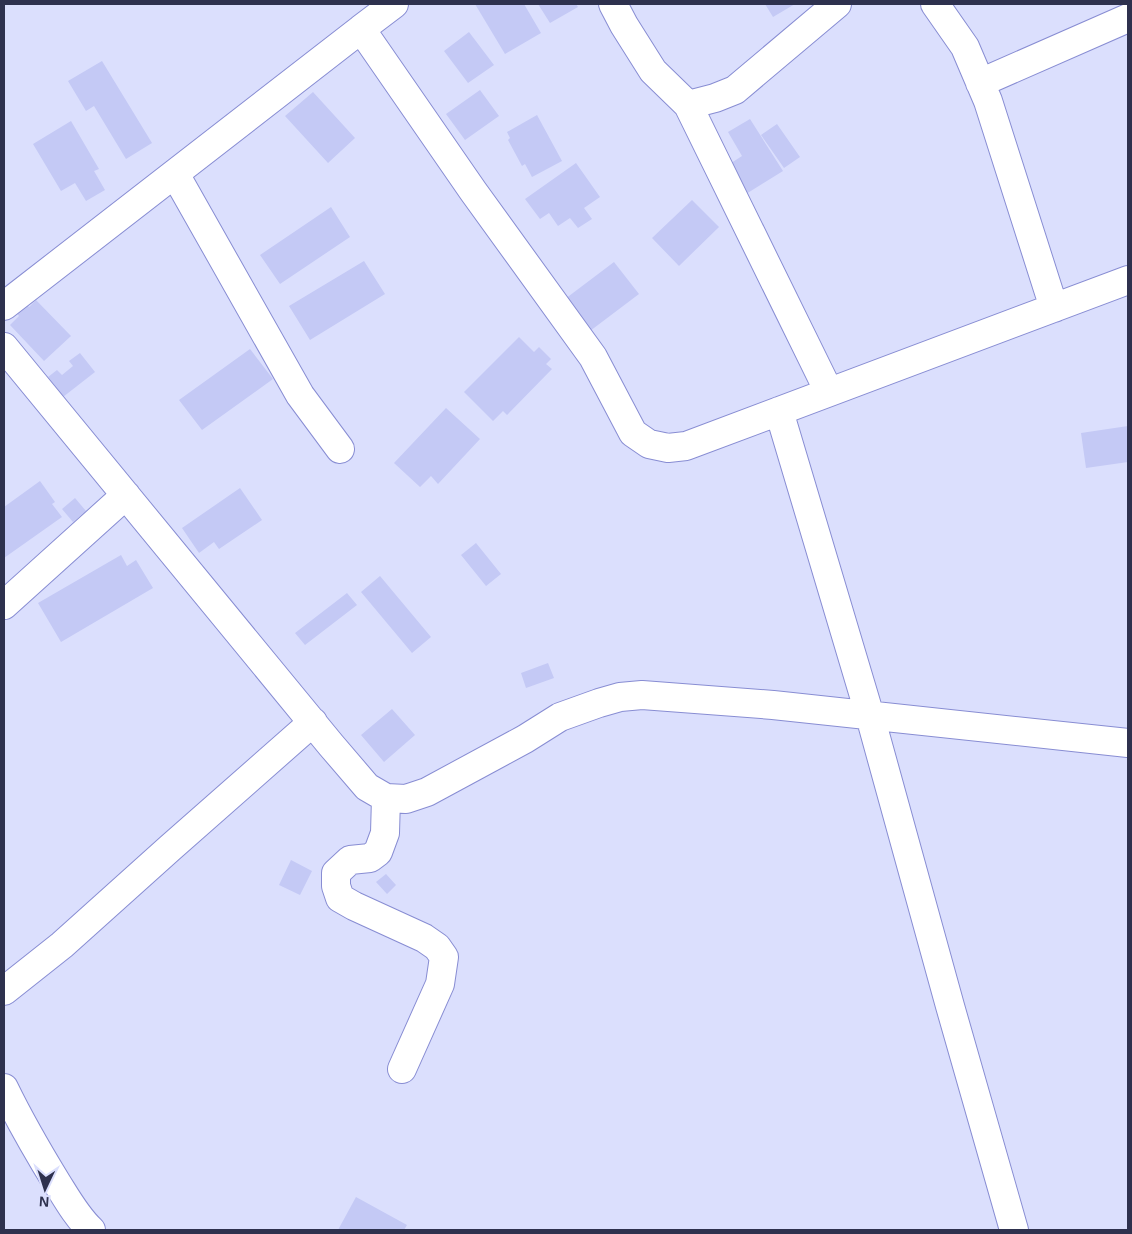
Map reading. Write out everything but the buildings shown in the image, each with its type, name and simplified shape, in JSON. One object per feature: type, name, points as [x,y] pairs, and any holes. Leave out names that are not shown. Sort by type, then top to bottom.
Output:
[{"type":"street","points":[[4,306],[394,4]]},
{"type":"street","points":[[613,4],[653,71],[688,105],[830,392]]},
{"type":"street","points":[[688,105],[736,90],[837,4]]},
{"type":"street","points":[[935,4],[965,47],[988,101],[1054,308]]},
{"type":"street","points":[[980,83],[1128,18]]},
{"type":"street","points":[[361,29],[473,191],[593,357],[633,433],[649,444],[668,448],[686,446],[1128,280]]},
{"type":"street","points":[[175,174],[300,395],[340,448]]},
{"type":"street","points":[[4,347],[367,787],[386,798],[406,799],[427,792],[525,739],[560,717],[620,697],[642,694],[773,705],[1128,743]]},
{"type":"street","points":[[779,411],[870,716],[1014,1230]]},
{"type":"street","points":[[4,605],[126,495]]},
{"type":"street","points":[[4,991],[62,945],[312,722]]},
{"type":"street","points":[[386,798],[384,833],[378,852],[370,858],[350,860],[336,873],[336,886],[340,898],[424,938],[437,947],[444,957],[440,984],[402,1068]]},
{"type":"street","points":[[4,1088],[31,1140],[83,1228]]}]
